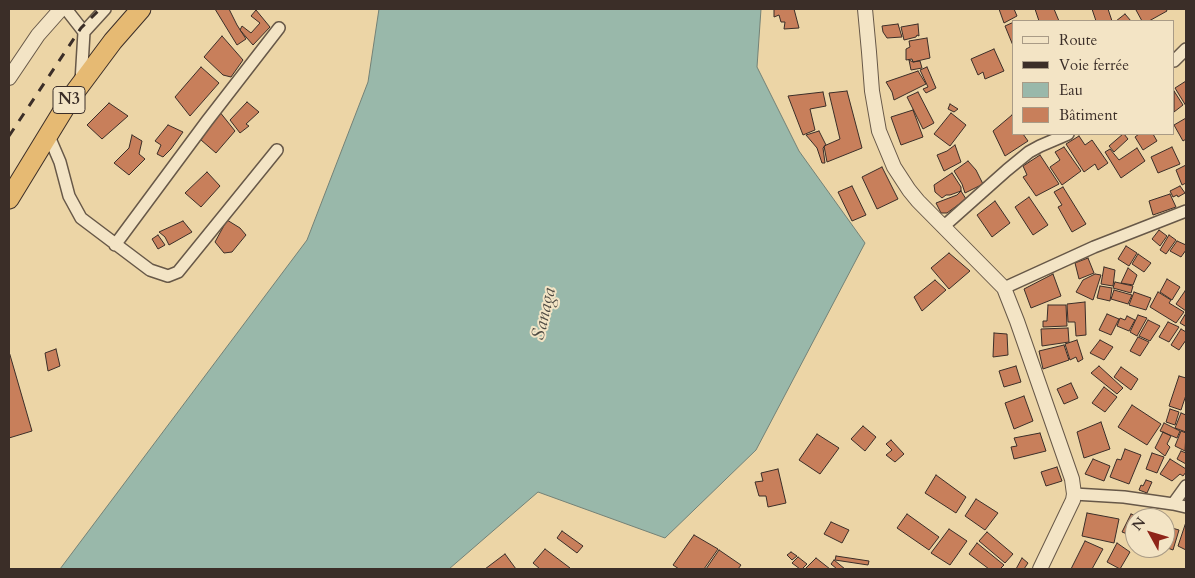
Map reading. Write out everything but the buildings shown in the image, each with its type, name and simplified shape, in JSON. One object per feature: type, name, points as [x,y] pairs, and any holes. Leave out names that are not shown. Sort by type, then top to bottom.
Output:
[{"type":"highway","name":"N3","points":[[9,198],[81,84],[113,40],[141,9]]},
{"type":"street","points":[[9,78],[38,35],[61,9]]},
{"type":"street","points":[[66,9],[84,32]]},
{"type":"street","points":[[81,84],[84,32],[105,9]]},
{"type":"street","points":[[865,9],[872,92],[880,131],[886,149],[894,167],[918,201],[1004,288],[1072,479],[1074,494],[1070,507],[1040,569]]},
{"type":"street","points":[[115,245],[279,28]]},
{"type":"street","points":[[1175,59],[1186,49]]},
{"type":"street","points":[[48,134],[60,162],[70,196],[81,218],[150,270],[168,276],[178,272],[277,150]]},
{"type":"street","points":[[943,227],[1029,152],[1066,135]]},
{"type":"street","points":[[1004,288],[1094,247],[1186,211]]},
{"type":"street","points":[[1173,504],[1186,486]]},
{"type":"street","points":[[1074,494],[1124,497],[1186,507]]},
{"type":"water","name":"Sanaga","points":[[379,9],[761,9],[757,67],[799,151],[865,243],[756,450],[665,538],[538,492],[449,569],[60,569],[307,240],[368,82]]},
{"type":"railway","points":[[9,136],[81,28],[100,9]]}]
